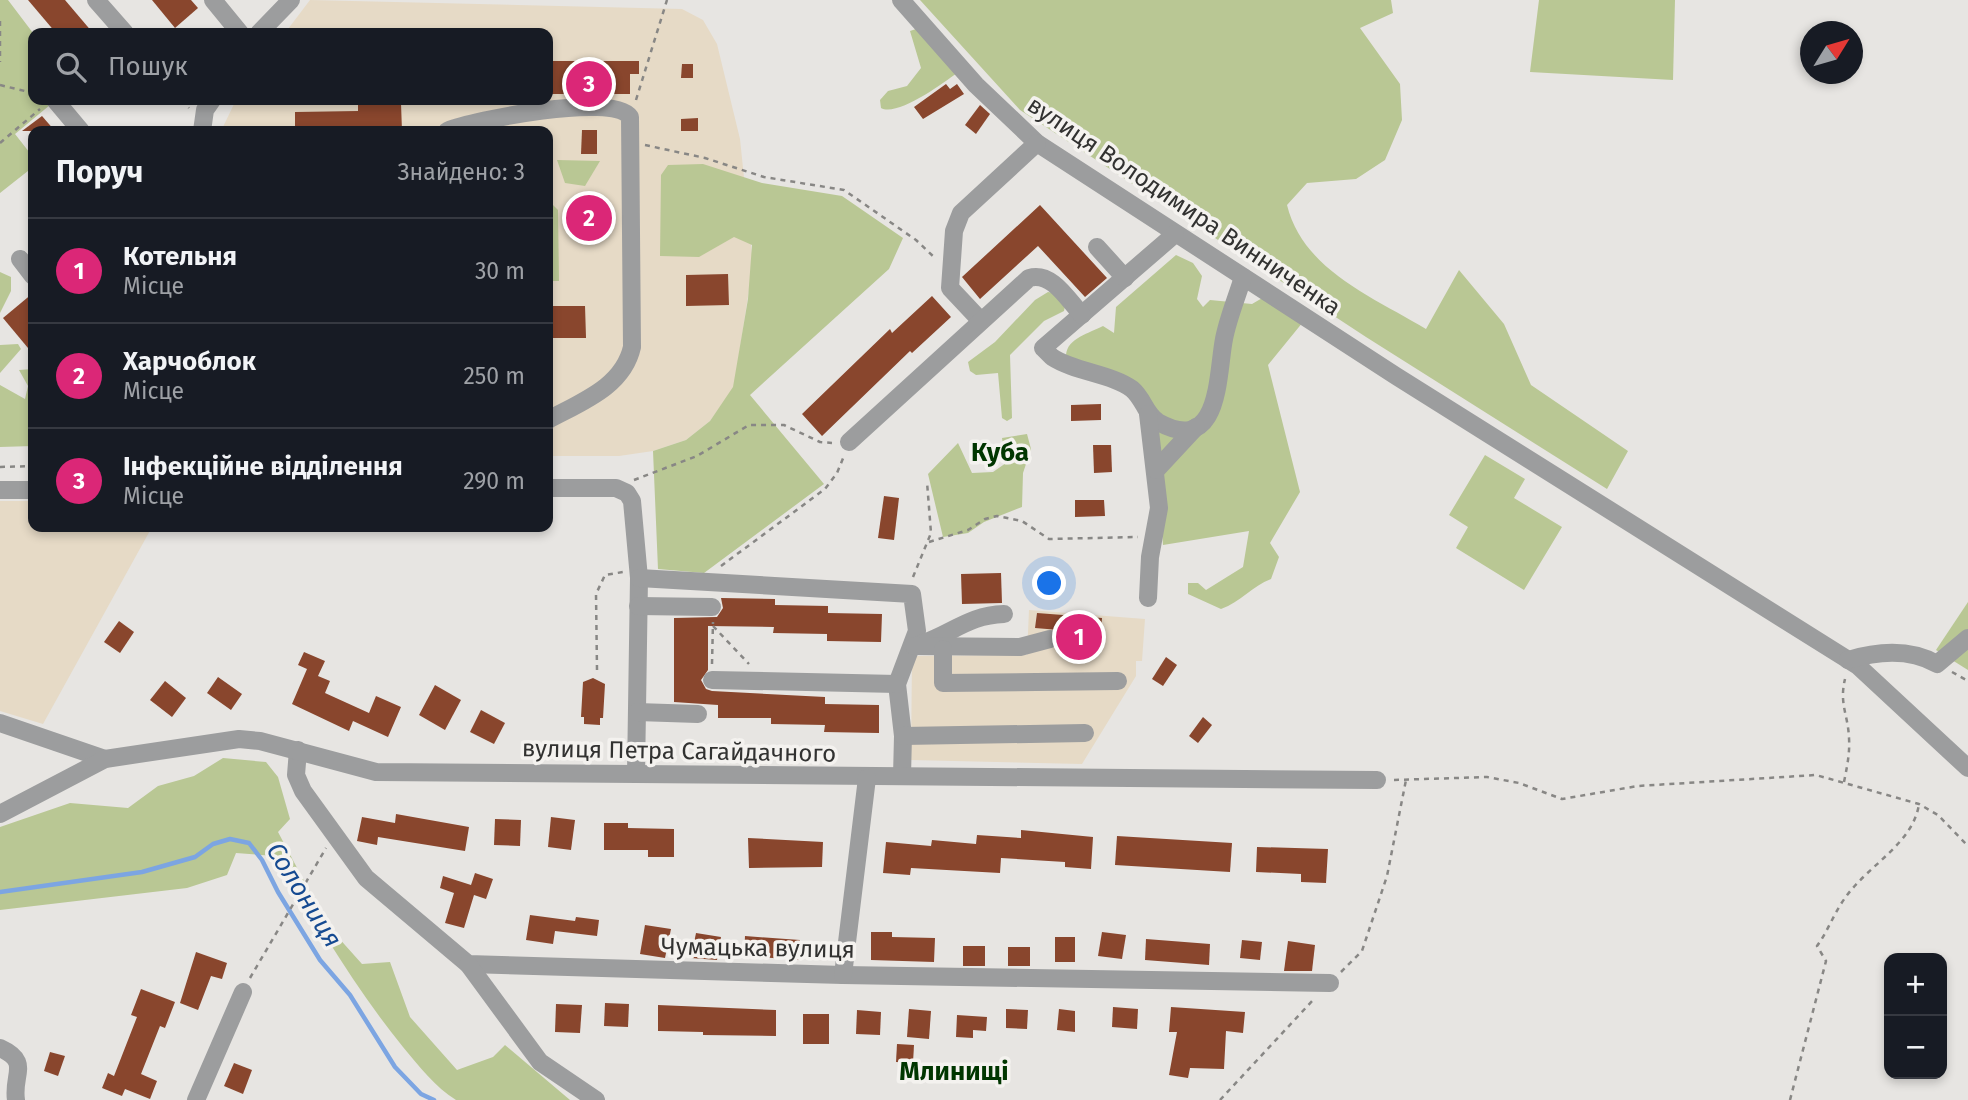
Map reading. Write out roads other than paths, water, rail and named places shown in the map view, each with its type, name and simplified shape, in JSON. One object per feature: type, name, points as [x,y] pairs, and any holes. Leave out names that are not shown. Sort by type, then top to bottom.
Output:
[{"type":"street","points":[[96,0],[121,28]]},
{"type":"street","points":[[213,0],[236,28]]},
{"type":"street","name":"вулиця Володимира Винниченка","points":[[901,0],[976,85],[1037,143],[1396,376],[1849,660],[1880,684],[1968,768]]},
{"type":"street","points":[[263,28],[287,1]]},
{"type":"street","points":[[49,105],[75,126]]},
{"type":"street","points":[[202,126],[204,105]]},
{"type":"street","points":[[464,126],[558,108],[620,108],[630,117],[632,346],[629,359],[624,370],[607,386],[553,417]]},
{"type":"street","points":[[981,321],[950,288],[954,231],[961,213],[1037,143]]},
{"type":"street","points":[[1148,598],[1159,508],[1145,404],[1132,390],[1058,361],[1043,348],[1175,234]]},
{"type":"street","points":[[1097,247],[1125,278]]},
{"type":"street","points":[[20,259],[28,269]]},
{"type":"street","points":[[849,442],[1029,278],[1037,275],[1055,284],[1082,315]]},
{"type":"street","points":[[1156,470],[1205,420],[1216,402],[1225,332],[1243,277]]},
{"type":"street","points":[[1148,414],[1171,427],[1185,430],[1196,427]]},
{"type":"street","points":[[553,488],[621,489],[632,501],[639,575],[636,774]]},
{"type":"street","points":[[0,490],[28,490]]},
{"type":"street","points":[[639,575],[700,582],[912,594],[918,631],[897,684],[903,736],[902,776]]},
{"type":"street","points":[[638,606],[713,616]]},
{"type":"street","points":[[914,646],[947,634],[976,616],[1004,614]]},
{"type":"street","points":[[1849,660],[1871,654],[1906,653],[1937,664],[1968,638]]},
{"type":"street","points":[[914,646],[943,649],[1020,647],[1049,639]]},
{"type":"street","points":[[943,649],[943,684],[1118,681]]},
{"type":"street","points":[[712,680],[897,684]]},
{"type":"street","points":[[637,712],[698,714]]},
{"type":"street","points":[[0,723],[105,759]]},
{"type":"street","points":[[903,736],[1085,733]]},
{"type":"street","name":"вулиця Петра Сагайдачного","points":[[0,814],[105,759],[239,739],[298,750],[376,772],[1377,780]]},
{"type":"street","points":[[298,750],[296,775],[303,792],[366,878],[468,964],[540,1062],[596,1100]]},
{"type":"street","points":[[843,975],[867,778]]},
{"type":"street","name":"Чумацька вулиця","points":[[468,964],[843,975],[1330,983]]},
{"type":"street","points":[[195,1100],[243,992]]},
{"type":"street","points":[[0,1048],[15,1055],[19,1062],[16,1100]]},
{"type":"waterway","name":"Солониця","points":[[0,892],[142,872],[195,857],[213,844],[230,839],[249,843],[262,860],[278,892],[320,960],[350,995],[395,1067],[421,1094],[434,1100]]},
{"type":"place","name":"Інфекційне відділення","points":[[589,84]]},
{"type":"place","name":"Харчоблок","points":[[589,218]]},
{"type":"place","name":"Котельня","points":[[1079,637]]},
{"type":"district","name":"Куба","points":[[1000,452]]},
{"type":"district","name":"Млинищі","points":[[954,1071]]}]
